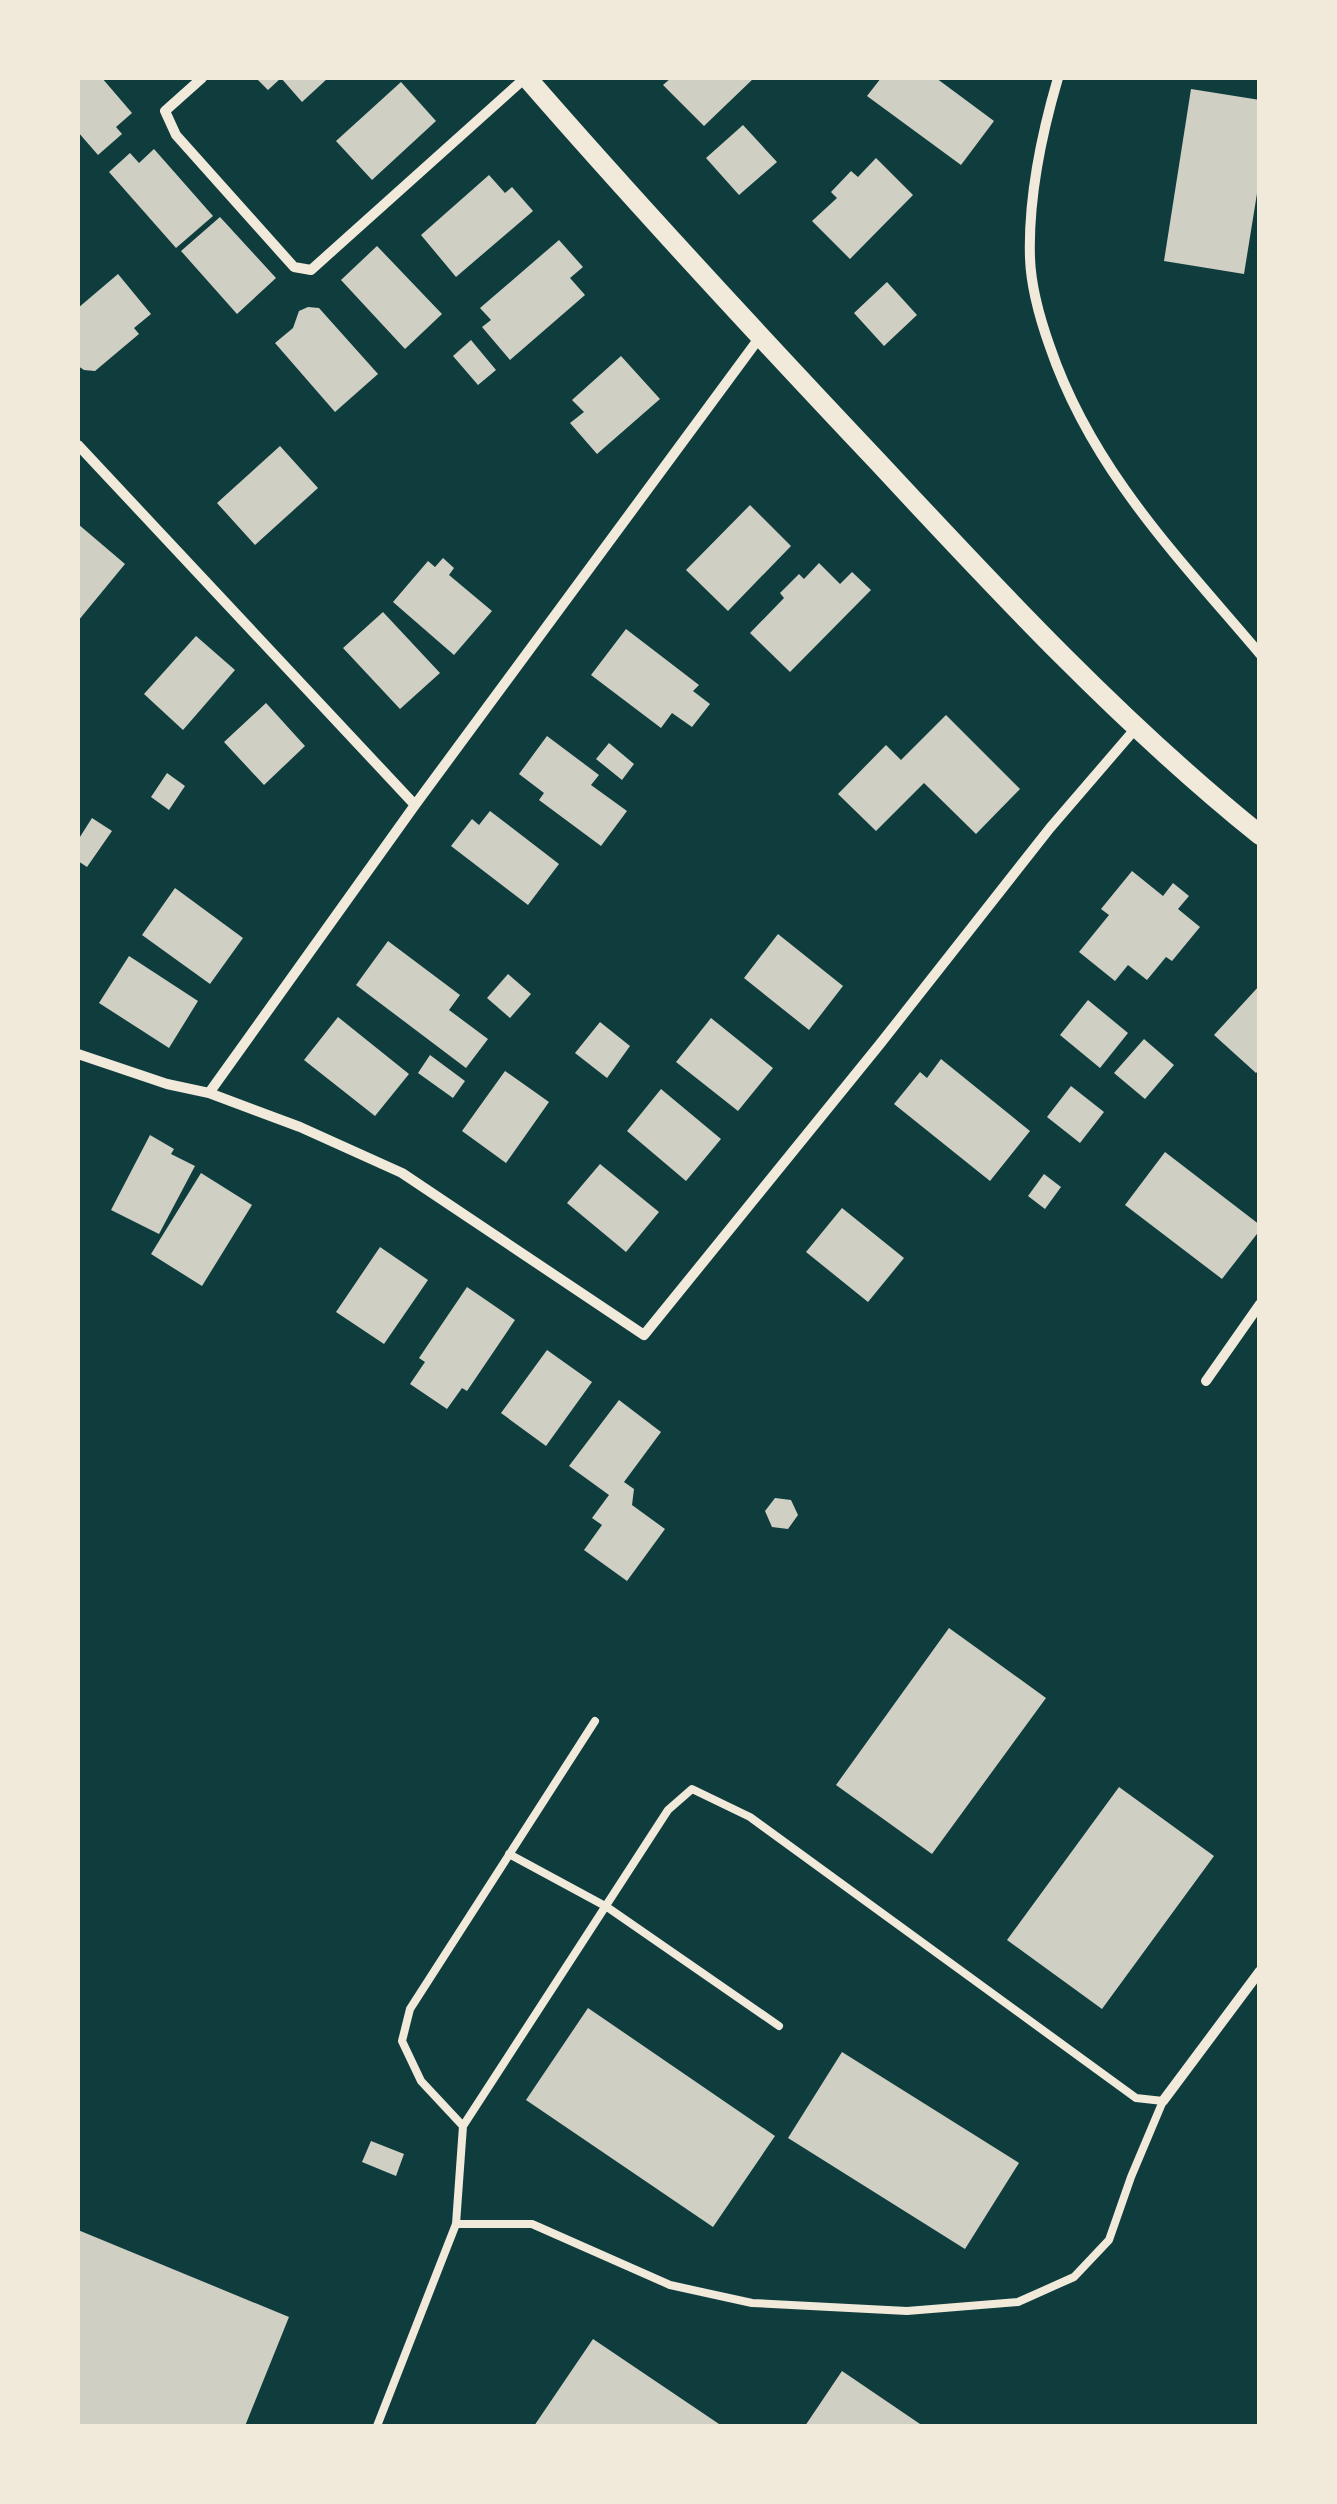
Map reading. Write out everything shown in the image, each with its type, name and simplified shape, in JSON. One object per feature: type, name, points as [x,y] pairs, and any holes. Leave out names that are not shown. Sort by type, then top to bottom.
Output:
[{"type":"main road","points":[[526,78],[968,560],[1138,726],[1223,806],[1260,835]]},
{"type":"street","points":[[202,78],[165,111],[176,135],[294,267],[311,270],[526,78]]},
{"type":"street","points":[[1058,78],[1043,128],[1033,196],[1030,260],[1040,318],[1063,384],[1094,446],[1132,503],[1260,654]]},
{"type":"street","points":[[209,1093],[761,336]]},
{"type":"street","points":[[78,446],[415,806]]},
{"type":"street","points":[[78,1054],[167,1084],[209,1093],[300,1127],[402,1173],[644,1335],[1050,828],[1138,726]]},
{"type":"street","points":[[1206,1381],[1260,1304]]},
{"type":"street","points":[[1163,2100],[1260,1971]]},
{"type":"lane","points":[[463,2126],[421,2081],[402,2041],[410,2008],[595,1721]]},
{"type":"lane","points":[[376,2426],[456,2224],[463,2126],[668,1810],[692,1789],[750,1818],[1136,2098],[1163,2100],[1109,2240],[1074,2276],[1018,2302],[907,2311],[752,2303],[670,2285],[532,2224],[456,2224]]},
{"type":"lane","points":[[509,1854],[606,1908],[779,2026]]},
{"type":"building","points":[[78,78],[102,78],[132,113],[116,127],[122,134],[98,155],[78,132]]},
{"type":"building","points":[[256,78],[281,78],[268,90]]},
{"type":"building","points":[[281,78],[328,78],[302,102]]},
{"type":"building","points":[[671,78],[754,78],[704,126],[663,85]]},
{"type":"building","points":[[881,78],[936,78],[994,121],[961,165],[867,96]]},
{"type":"building","points":[[401,82],[436,121],[372,180],[336,141]]},
{"type":"building","points":[[1191,89],[1260,100],[1260,175],[1244,274],[1164,261]]},
{"type":"building","points":[[743,125],[777,162],[739,195],[706,158]]},
{"type":"building","points":[[154,149],[213,216],[176,248],[109,172],[130,153],[139,163]]},
{"type":"building","points":[[876,158],[913,195],[850,259],[812,221],[837,198],[831,192],[851,171],[858,177]]},
{"type":"building","points":[[489,175],[505,193],[512,187],[533,211],[456,277],[421,235]]},
{"type":"building","points":[[220,217],[276,278],[237,314],[181,251]]},
{"type":"building","points":[[559,240],[583,267],[570,278],[585,295],[510,360],[482,327],[491,320],[480,308]]},
{"type":"building","points":[[377,246],[442,314],[405,349],[341,280]]},
{"type":"building","points":[[118,274],[151,314],[134,328],[139,334],[95,371],[84,370],[78,366],[78,308]]},
{"type":"building","points":[[887,282],[917,315],[884,346],[854,313]]},
{"type":"building","points":[[319,308],[378,374],[335,412],[275,343],[293,328],[299,311]]},
{"type":"building","points":[[471,340],[496,370],[478,385],[453,356]]},
{"type":"building","points":[[621,356],[660,399],[597,454],[570,423],[584,412],[572,400]]},
{"type":"building","points":[[280,446],[318,488],[255,545],[217,503]]},
{"type":"building","points":[[750,505],[791,546],[728,611],[686,570]]},
{"type":"building","points":[[78,524],[125,564],[78,621]]},
{"type":"building","points":[[443,558],[454,568],[449,575],[492,611],[454,655],[393,602],[428,561],[435,567]]},
{"type":"building","points":[[819,563],[840,584],[852,572],[871,590],[790,672],[750,633],[784,598],[780,593],[799,574],[804,579]]},
{"type":"building","points":[[383,612],[440,673],[400,709],[343,648]]},
{"type":"building","points":[[626,629],[699,685],[693,691],[710,704],[692,727],[672,713],[661,728],[591,675]]},
{"type":"building","points":[[196,636],[235,670],[183,730],[144,694]]},
{"type":"building","points":[[266,703],[305,746],[264,785],[224,742]]},
{"type":"building","points":[[946,715],[1020,789],[976,834],[924,783],[876,831],[838,794],[886,745],[901,760]]},
{"type":"building","points":[[547,736],[599,775],[591,785],[627,811],[601,846],[539,800],[544,793],[519,774]]},
{"type":"building","points":[[609,743],[634,764],[622,780],[596,759]]},
{"type":"building","points":[[167,773],[185,786],[169,810],[151,797]]},
{"type":"building","points":[[490,811],[559,864],[528,905],[451,846],[472,819],[479,825]]},
{"type":"building","points":[[92,818],[112,831],[87,867],[78,861],[78,840]]},
{"type":"building","points":[[1132,871],[1163,896],[1173,883],[1189,896],[1178,909],[1200,927],[1172,961],[1166,957],[1147,980],[1128,965],[1115,981],[1079,952],[1109,915],[1101,909]]},
{"type":"building","points":[[175,888],[243,938],[210,984],[142,935]]},
{"type":"building","points":[[778,934],[843,986],[809,1030],[744,978]]},
{"type":"building","points":[[388,941],[460,995],[449,1010],[488,1039],[466,1068],[356,985]]},
{"type":"building","points":[[129,956],[198,1001],[169,1048],[99,1003]]},
{"type":"building","points":[[508,974],[531,994],[510,1018],[487,998]]},
{"type":"building","points":[[1260,985],[1260,1069],[1256,1073],[1214,1035]]},
{"type":"building","points":[[1088,1000],[1128,1033],[1100,1068],[1060,1035]]},
{"type":"building","points":[[338,1017],[409,1074],[375,1116],[304,1060]]},
{"type":"building","points":[[711,1018],[773,1068],[738,1111],[676,1062]]},
{"type":"building","points":[[600,1022],[630,1046],[607,1078],[575,1053]]},
{"type":"building","points":[[1144,1039],[1174,1065],[1145,1099],[1114,1073]]},
{"type":"building","points":[[430,1055],[465,1081],[453,1098],[418,1073]]},
{"type":"building","points":[[941,1059],[1030,1131],[990,1181],[894,1104],[920,1072],[927,1078]]},
{"type":"building","points":[[505,1071],[549,1102],[506,1163],[462,1131]]},
{"type":"building","points":[[1071,1086],[1104,1112],[1080,1143],[1047,1117]]},
{"type":"building","points":[[661,1089],[721,1139],[686,1181],[627,1131]]},
{"type":"building","points":[[150,1135],[174,1149],[171,1154],[195,1166],[159,1234],[111,1210]]},
{"type":"building","points":[[1165,1152],[1260,1225],[1222,1279],[1125,1205]]},
{"type":"building","points":[[600,1164],[659,1212],[626,1252],[567,1203]]},
{"type":"building","points":[[201,1173],[252,1205],[202,1286],[151,1254]]},
{"type":"building","points":[[1044,1174],[1061,1187],[1045,1209],[1028,1196]]},
{"type":"building","points":[[842,1208],[904,1258],[868,1302],[806,1252]]},
{"type":"building","points":[[380,1247],[428,1280],[384,1344],[336,1312]]},
{"type":"building","points":[[467,1287],[515,1320],[467,1391],[462,1388],[447,1409],[410,1384],[425,1362],[419,1358]]},
{"type":"building","points":[[547,1350],[592,1382],[546,1446],[501,1413]]},
{"type":"building","points":[[619,1400],[661,1432],[624,1482],[634,1489],[632,1505],[665,1529],[627,1581],[584,1550],[602,1525],[592,1518],[609,1495],[569,1466]]},
{"type":"building","points":[[775,1498],[791,1500],[798,1515],[788,1529],[772,1527],[765,1511]]},
{"type":"building","points":[[949,1628],[1046,1698],[932,1854],[836,1785]]},
{"type":"building","points":[[1119,1787],[1214,1856],[1102,2009],[1007,1940]]},
{"type":"building","points":[[588,2008],[775,2136],[713,2227],[526,2100]]},
{"type":"building","points":[[842,2052],[1019,2163],[965,2249],[788,2138]]},
{"type":"building","points":[[371,2141],[404,2154],[396,2176],[362,2162]]},
{"type":"building","points":[[78,2230],[289,2317],[245,2426],[78,2426]]},
{"type":"building","points":[[593,2339],[722,2426],[534,2426]]},
{"type":"building","points":[[842,2371],[923,2426],[805,2426]]}]
